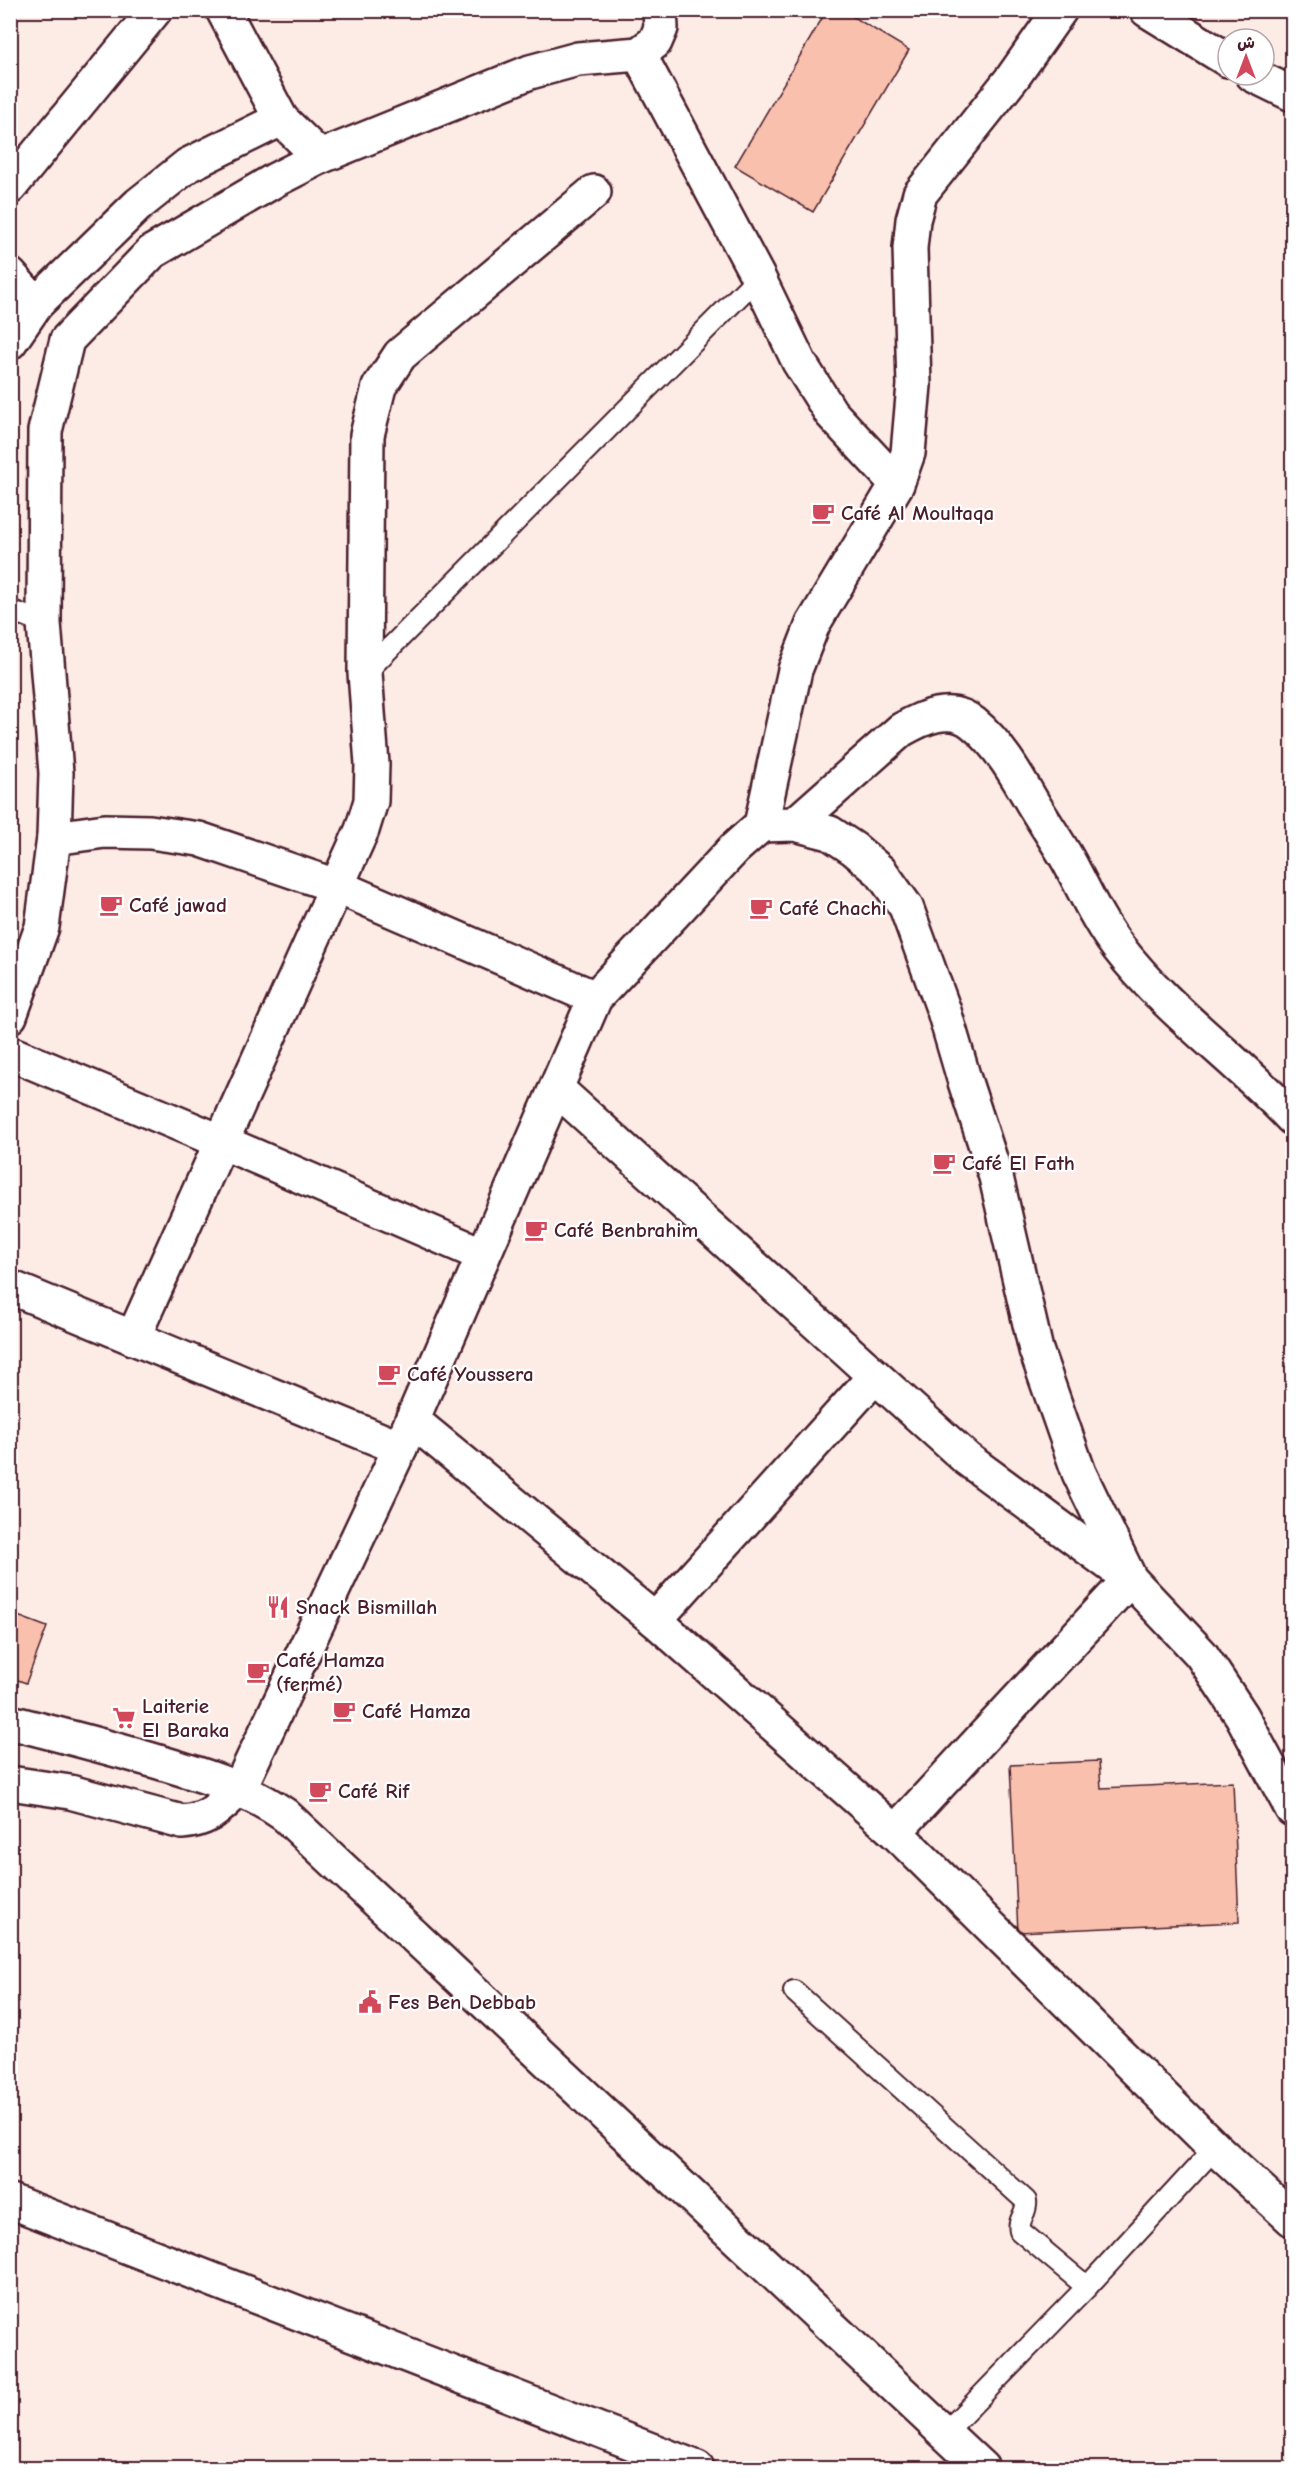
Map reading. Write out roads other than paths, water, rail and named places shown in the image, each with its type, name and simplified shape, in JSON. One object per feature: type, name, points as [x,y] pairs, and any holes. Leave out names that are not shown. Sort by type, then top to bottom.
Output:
[{"type":"street","points":[[10,187],[155,10]]},
{"type":"street","points":[[223,10],[281,119],[320,157]]},
{"type":"street","points":[[12,1008],[42,927],[54,838],[56,773],[44,623],[45,431],[67,340],[152,252],[275,180],[320,157],[530,72],[578,59],[639,54],[655,42],[661,28],[660,10]]},
{"type":"street","points":[[10,1783],[70,1792],[182,1822],[197,1821],[211,1815],[238,1789],[406,1434],[595,998],[734,849],[761,825],[795,670],[813,624],[897,484],[908,453],[914,386],[909,248],[920,194],[1012,77],[1060,10]]},
{"type":"street","points":[[1148,10],[1216,52]]},
{"type":"street","points":[[639,54],[758,277],[799,363],[831,412],[897,484]]},
{"type":"street","points":[[1276,86],[1293,94]]},
{"type":"street","points":[[10,342],[36,304],[140,204],[188,165],[281,119]]},
{"type":"street","points":[[133,1338],[362,830],[371,801],[372,764],[365,673],[367,435],[379,387],[399,355],[594,192]]},
{"type":"street","points":[[10,275],[36,304]]},
{"type":"street","points":[[795,824],[901,730],[921,719],[943,714],[958,716],[972,722],[1013,769],[1067,859],[1101,923],[1118,948],[1153,986],[1293,1118]]},
{"type":"street","points":[[761,825],[795,824],[830,833],[854,849],[881,873],[906,907],[944,1011],[996,1177],[1036,1350],[1079,1473],[1130,1579]]},
{"type":"street","points":[[54,838],[105,831],[150,832],[199,839],[336,886],[595,998]]},
{"type":"street","points":[[10,1053],[483,1255]]},
{"type":"street","points":[[556,1089],[967,1459],[1130,1579],[1201,1654],[1242,1716],[1293,1809]]},
{"type":"street","points":[[10,1287],[133,1338],[406,1434],[654,1620],[895,1832],[1215,2148],[1293,2218]]},
{"type":"street","points":[[654,1620],[875,1376]]},
{"type":"street","points":[[895,1832],[1130,1579]]},
{"type":"street","points":[[10,1722],[198,1773],[263,1800],[285,1815],[982,2469]]},
{"type":"street","points":[[10,2201],[698,2469]]},
{"type":"lane","points":[[365,673],[758,277]]},
{"type":"lane","points":[[10,610],[44,623]]},
{"type":"lane","points":[[794,1990],[1026,2201],[1027,2206],[1019,2224],[1023,2235],[1087,2287]]},
{"type":"lane","points":[[944,2434],[1087,2287],[1215,2148]]},
{"type":"place","name":"Café Al Moultaqa","points":[[823,513]]},
{"type":"place","name":"Café jawad","points":[[111,905]]},
{"type":"place","name":"Café Chachi","points":[[761,908]]},
{"type":"place","name":"Café El Fath","points":[[944,1163]]},
{"type":"place","name":"Café Benbrahim","points":[[536,1230]]},
{"type":"place","name":"Café Youssera","points":[[389,1374]]},
{"type":"place","name":"Snack Bismillah","points":[[278,1607]]},
{"type":"place","name":"Café Hamza (fermé)","points":[[258,1672]]},
{"type":"place","name":"Café Hamza","points":[[344,1711]]},
{"type":"place","name":"Laiterie El Baraka","points":[[124,1718]]},
{"type":"place","name":"Café Rif","points":[[320,1791]]},
{"type":"place","name":"Fes Ben Debbab","points":[[370,2002]]}]
